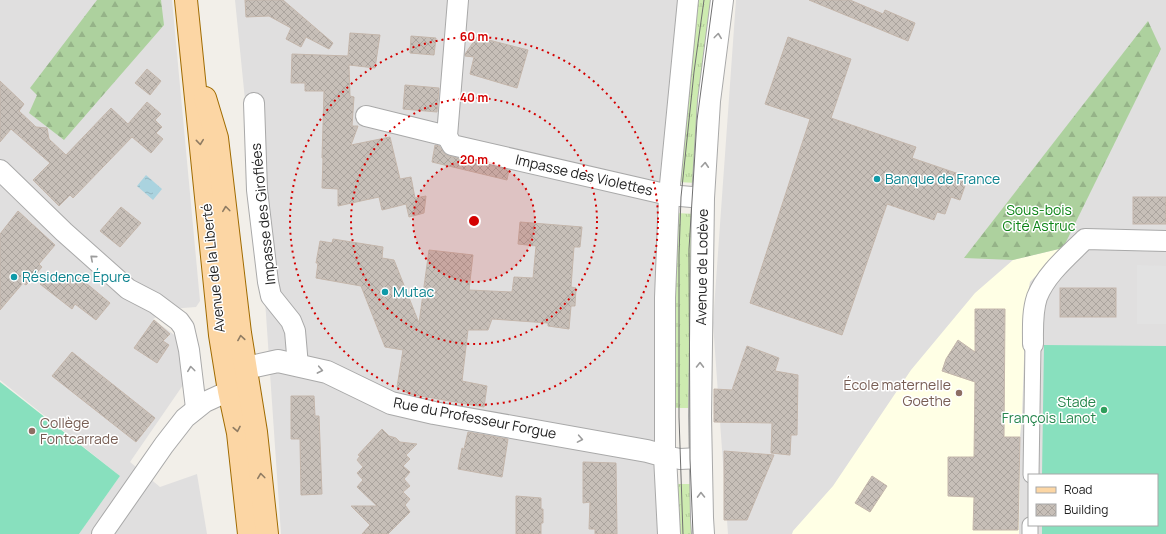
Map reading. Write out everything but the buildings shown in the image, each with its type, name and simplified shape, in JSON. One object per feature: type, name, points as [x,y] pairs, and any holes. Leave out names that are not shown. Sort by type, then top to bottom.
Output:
[{"type":"main road","name":"Avenue de la Liberté","points":[[186,0],[220,335],[229,391],[238,433],[249,534]]},
{"type":"main road","points":[[190,48],[217,138],[240,333],[251,368],[267,534]]},
{"type":"street","points":[[447,136],[458,0]]},
{"type":"street","points":[[669,534],[665,456],[666,298],[669,196],[688,0]]},
{"type":"street","name":"Avenue de Lodève","points":[[703,534],[700,458],[703,198],[709,101],[722,0]]},
{"type":"street","name":"Impasse des Giroflées","points":[[254,103],[257,190],[268,282],[272,296],[291,321],[295,331],[298,366]]},
{"type":"street","name":"Impasse des Violettes","points":[[366,116],[447,136],[452,144],[669,196],[703,198]]},
{"type":"street","points":[[0,170],[64,232],[128,289],[155,303],[179,320],[184,328],[189,350],[196,408]]},
{"type":"street","points":[[1031,474],[1033,317],[1037,297],[1052,272],[1085,239],[1166,241]]},
{"type":"street","name":"Rue du Professeur Forgue","points":[[251,368],[278,361],[327,372],[391,403],[434,413],[647,451],[665,456],[700,458]]},
{"type":"street","points":[[102,534],[164,445],[185,418],[205,402],[229,391],[251,368]]},
{"type":"shaded area","points":[[0,0],[172,0],[200,301],[196,307],[170,309],[153,319],[181,340],[183,385],[130,462],[160,487],[197,474],[207,534],[79,534],[120,476],[0,380]]},
{"type":"shaded area","points":[[235,0],[685,0],[655,462],[658,534],[281,534],[265,300]]},
{"type":"shaded area","points":[[736,0],[1166,0],[1166,534],[728,534],[713,323]]},
{"type":"shaded area","name":"École maternelle Goethe","points":[[1063,248],[1030,282],[1026,304],[1020,437],[1019,534],[792,534],[833,486],[911,370],[975,293],[1013,260]]},
{"type":"shaded area","points":[[1137,265],[1166,266],[1166,324],[1137,324]]},
{"type":"green space","points":[[97,0],[161,0],[164,25],[64,140],[29,113],[37,95],[30,88]]},
{"type":"green space","points":[[696,0],[716,0],[697,183],[677,182]]},
{"type":"green space","name":"Sous-bois Cité Astruc","points":[[1148,21],[1161,49],[1063,248],[1013,260],[964,258]]},
{"type":"green space","points":[[676,213],[695,214],[694,408],[675,408],[673,288]]},
{"type":"green space","name":"Stade François Lanot","points":[[1044,345],[1166,346],[1166,534],[1042,534],[1042,526],[1158,526],[1158,474],[1042,474]]},
{"type":"green space","name":"Collège Fontcarrade","points":[[0,382],[120,476],[79,534],[0,534]]},
{"type":"green space","points":[[675,484],[695,484],[698,534],[675,534]]},
{"type":"water","points":[[146,175],[162,189],[153,200],[137,186]]},
{"type":"tram line","points":[[683,534],[679,417],[679,255],[681,197],[694,72],[704,0]]},
{"type":"tram line","points":[[693,534],[690,459],[689,249],[697,120],[713,0]]},
{"type":"place","name":"Banque de France","points":[[877,179]]},
{"type":"place","name":"Résidence Épure","points":[[14,277]]},
{"type":"place","name":"Mutac","points":[[385,292]]},
{"type":"place","name":"École maternelle Goethe","points":[[959,393]]},
{"type":"place","name":"Stade François Lanot","points":[[1104,410]]},
{"type":"place","name":"Collège Fontcarrade","points":[[32,431]]}]
